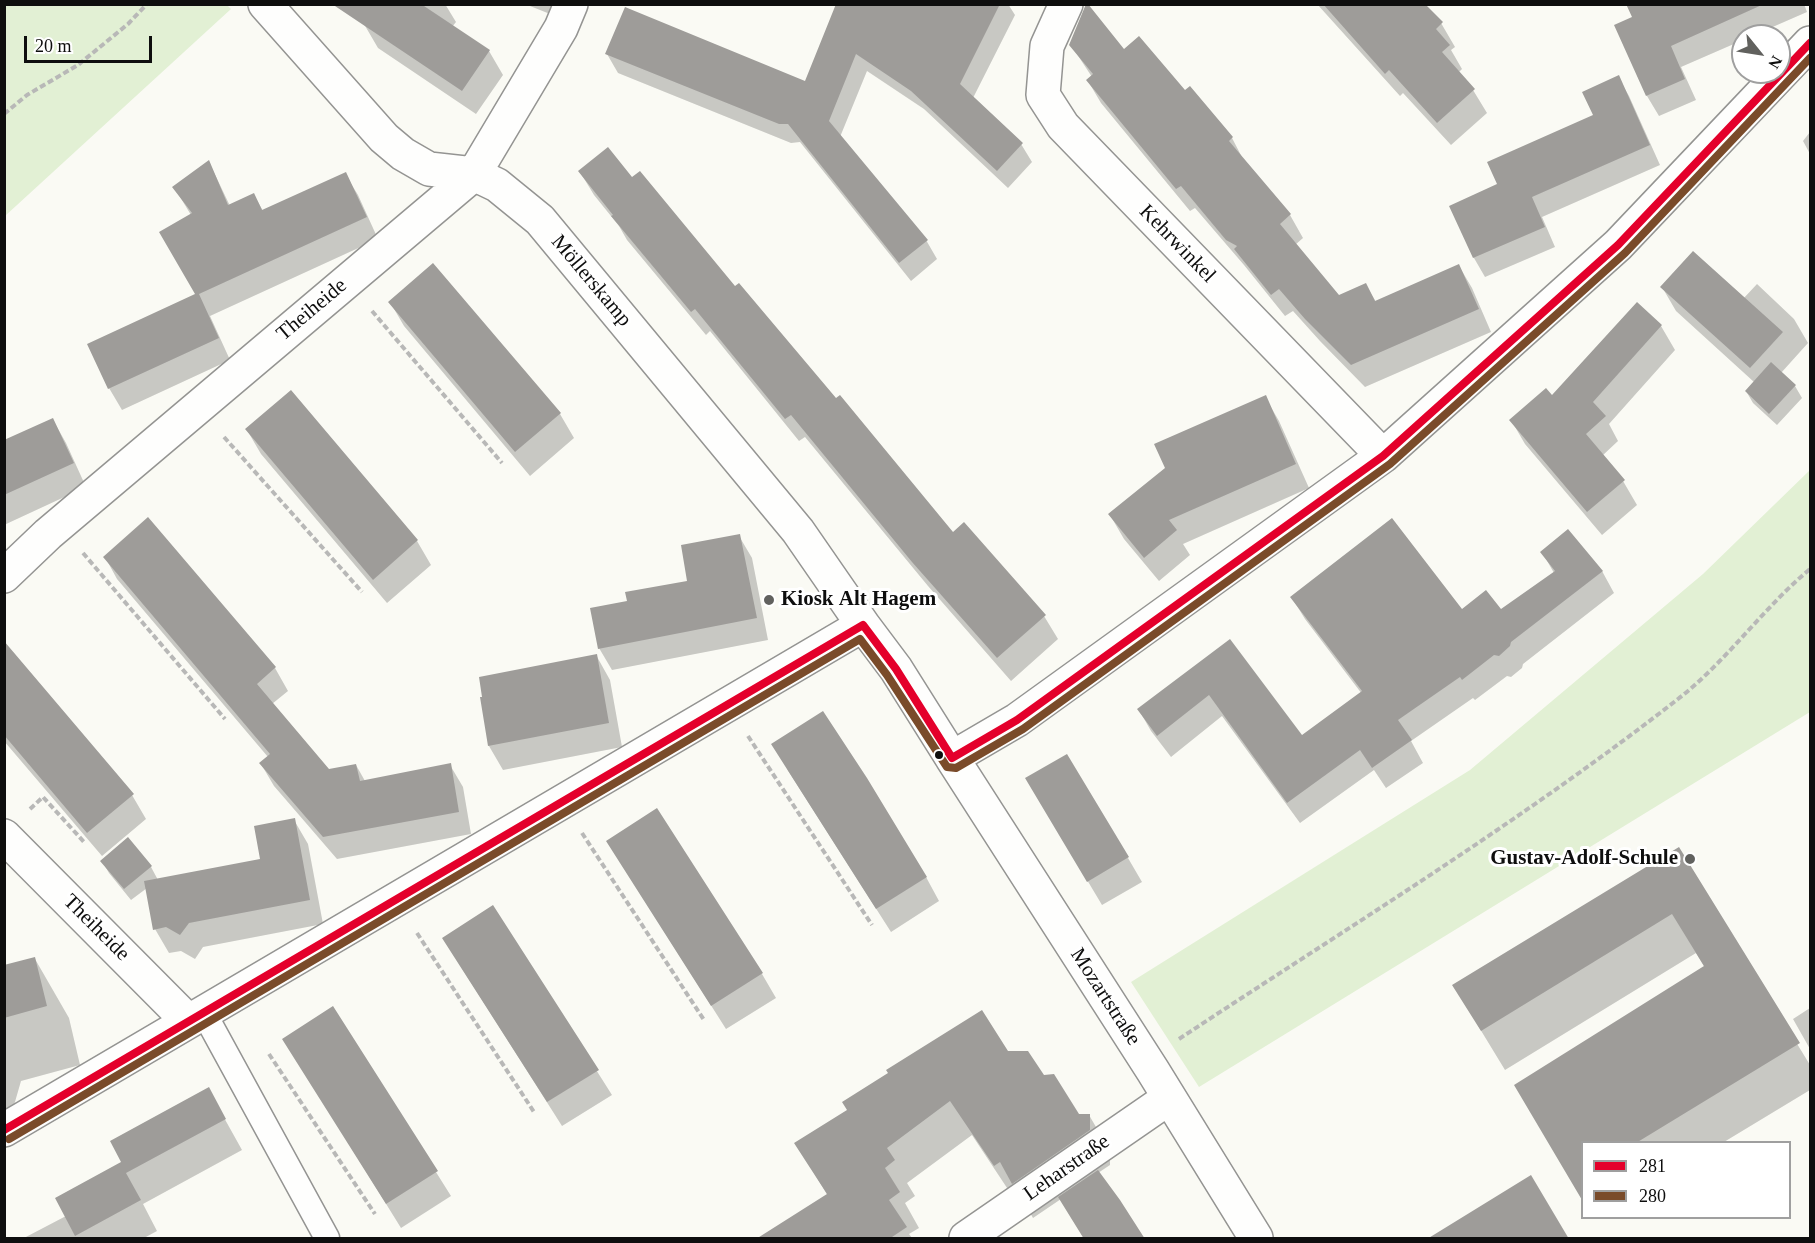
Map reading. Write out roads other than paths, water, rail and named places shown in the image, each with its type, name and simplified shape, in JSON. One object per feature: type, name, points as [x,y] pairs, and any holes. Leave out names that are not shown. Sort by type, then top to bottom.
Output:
[{"type":"street","name":"Möllerskamp","points":[[265,4],[384,138],[403,154],[429,169],[474,174],[497,185],[540,220],[798,531],[896,669],[952,758]]},
{"type":"street","name":"Theiheide","points":[[4,576],[59,525],[474,174],[561,28],[571,4]]},
{"type":"street","name":"Kehrwinkel","points":[[1066,4],[1047,46],[1043,95],[1063,126],[1383,456]]},
{"type":"street","points":[[952,758],[1017,720],[1383,456],[1618,245],[1810,43]]},
{"type":"street","points":[[4,1130],[863,625]]},
{"type":"street","name":"Mozartstraße","points":[[952,758],[1146,1061],[1256,1239]]},
{"type":"street","name":"Theiheide","points":[[4,836],[196,1017]]},
{"type":"street","name":"Leharstraße","points":[[966,1239],[1169,1098]]},
{"type":"lane","points":[[196,1017],[327,1239]]},
{"type":"place","name":"Kiosk Alt Hagem","points":[[769,600]]},
{"type":"place","name":"Gustav-Adolf-Schule","points":[[1690,859]]}]
